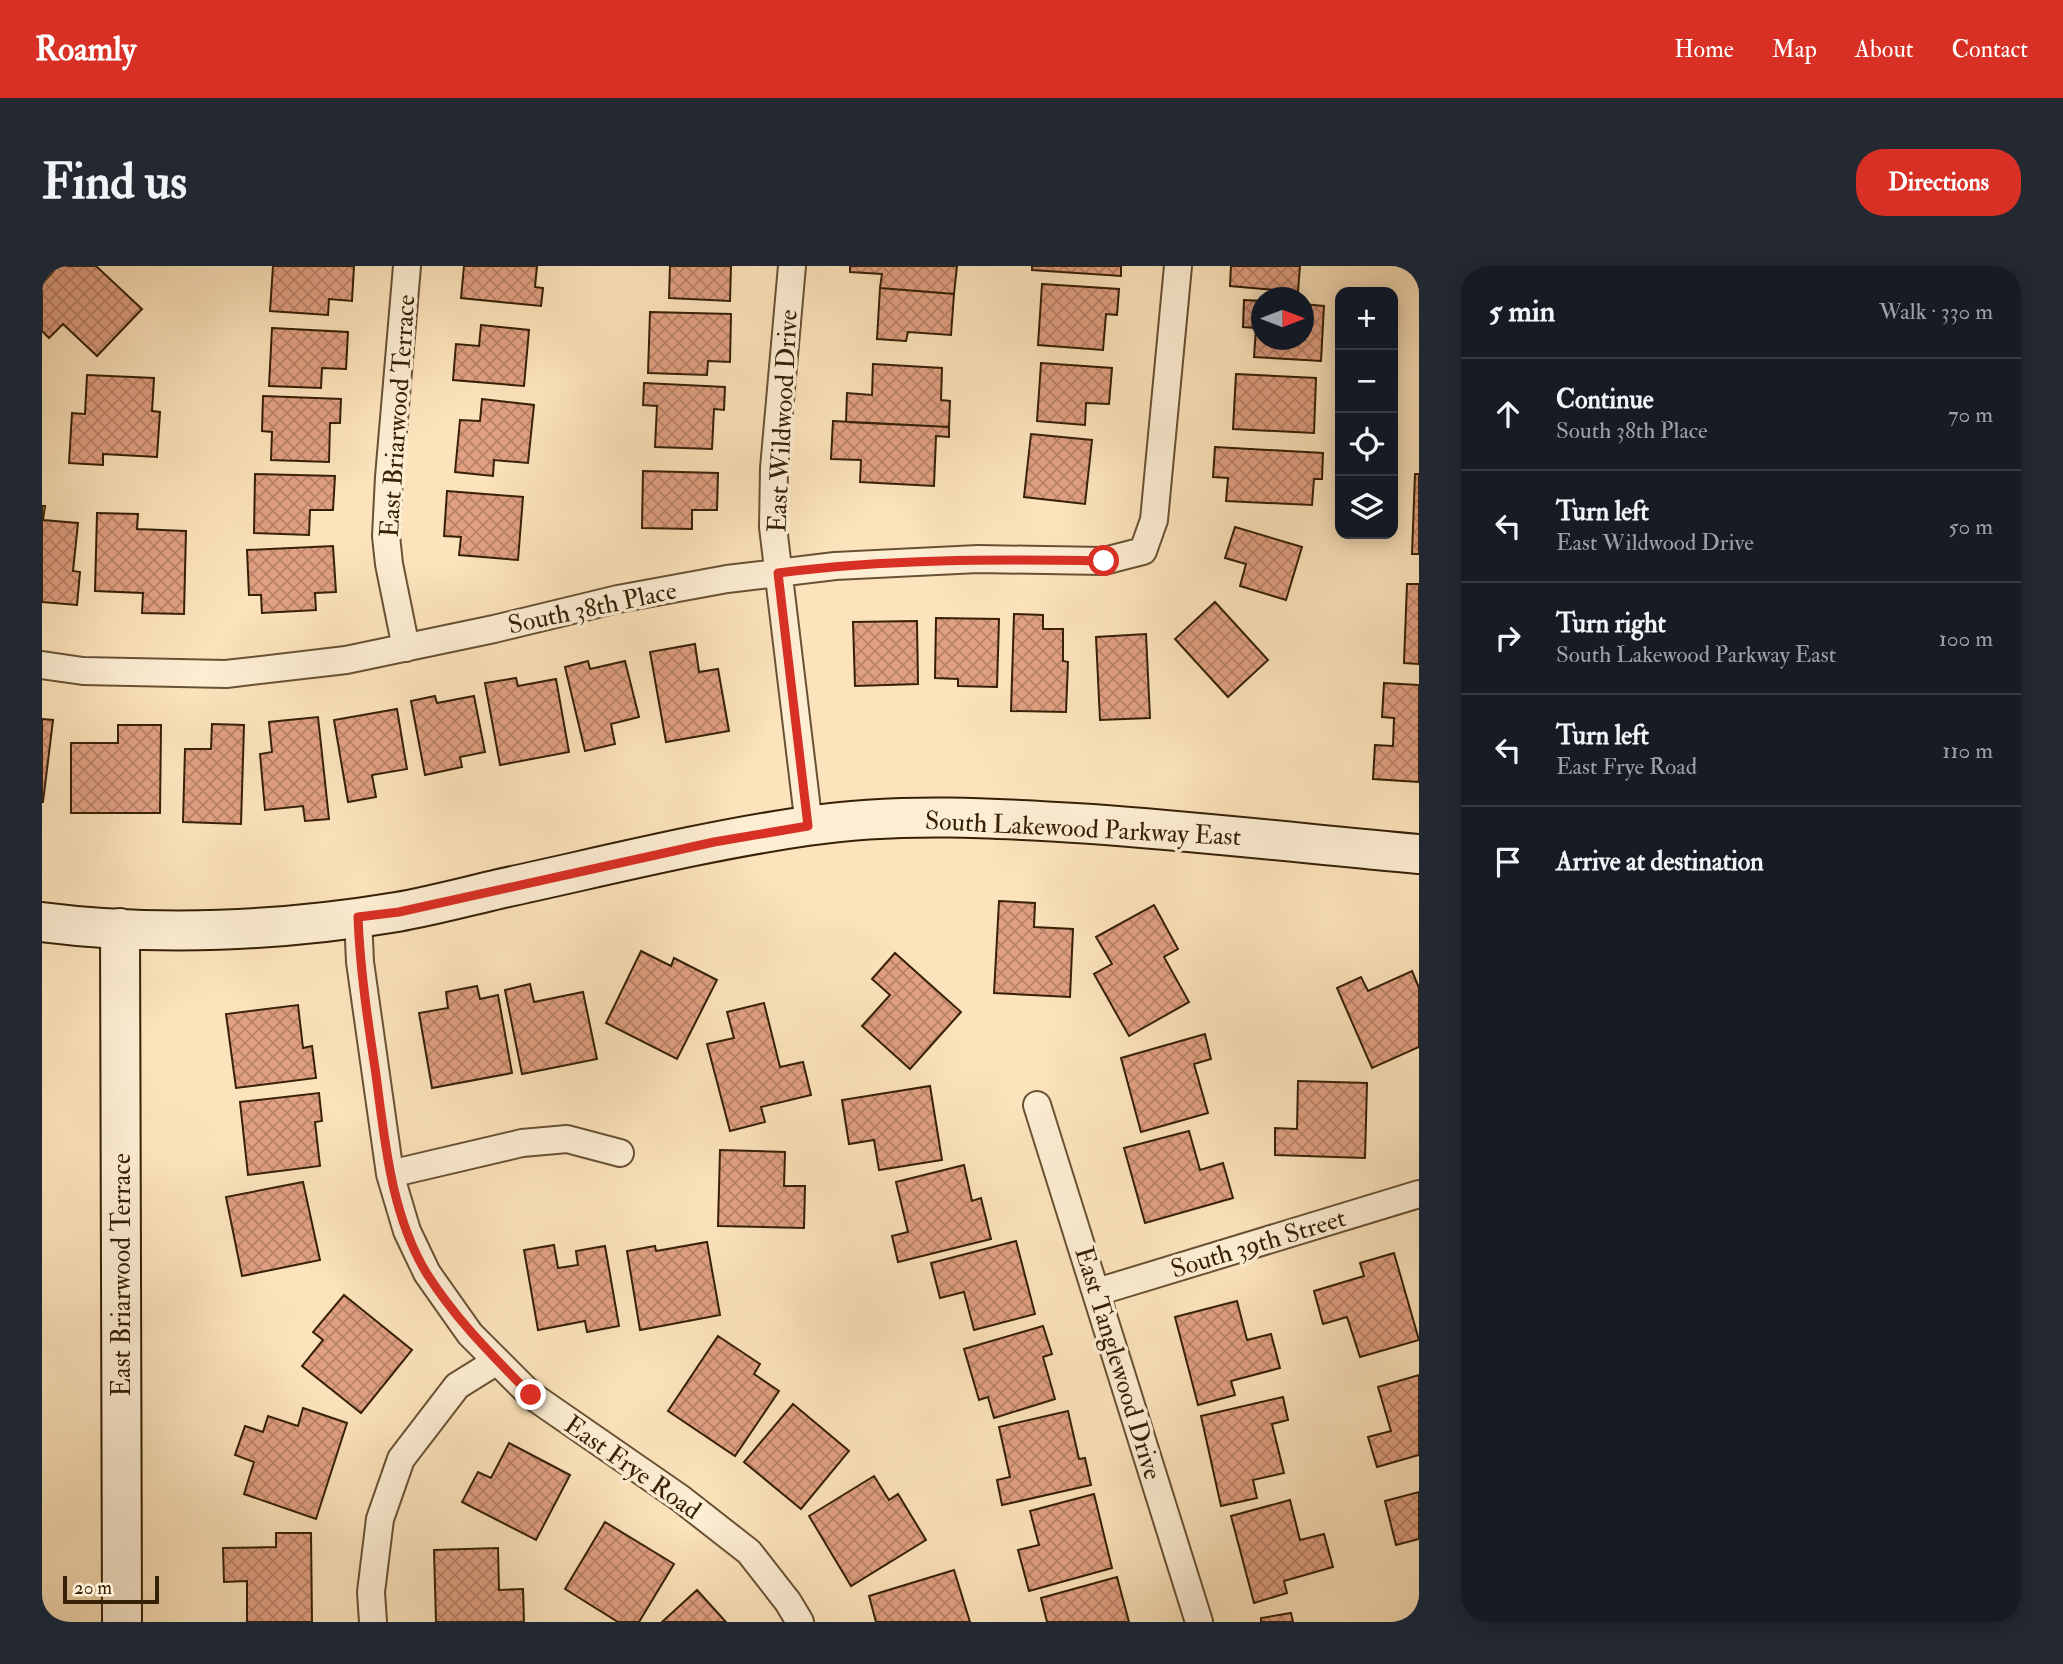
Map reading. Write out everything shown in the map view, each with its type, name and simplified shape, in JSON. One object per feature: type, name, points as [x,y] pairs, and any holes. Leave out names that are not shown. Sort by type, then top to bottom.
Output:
[{"type":"street","name":"East Briarwood Terrace","points":[[406,648],[388,564],[386,536],[388,477],[407,266]]},
{"type":"street","name":"East Wildwood Drive","points":[[792,266],[774,468],[773,527],[808,826]]},
{"type":"street","name":"South 38th Place","points":[[42,665],[82,671],[226,674],[346,660],[618,599],[727,579],[835,566],[978,559],[1104,561],[1143,551],[1154,520],[1178,266]]},
{"type":"street","name":"South Lakewood Parkway East","points":[[42,922],[176,929],[300,925],[399,912],[714,842],[808,826],[886,818],[1011,819],[1133,827],[1419,854]]},
{"type":"street","name":"East Frye Road","points":[[358,917],[360,962],[390,1174],[407,1231],[426,1273],[470,1334],[531,1395],[680,1498],[749,1552],[800,1622]]},
{"type":"street","name":"East Briarwood Terrace","points":[[120,928],[122,1622]]},
{"type":"street","name":"East Tanglewood Drive","points":[[1037,1105],[1199,1622]]},
{"type":"street","points":[[390,1174],[522,1143],[567,1139],[620,1153]]},
{"type":"street","name":"South 39th Street","points":[[1097,1292],[1419,1194]]},
{"type":"street","points":[[373,1622],[371,1591],[380,1519],[401,1459],[457,1386],[497,1361]]},
{"type":"building","points":[[58,266],[96,266],[142,309],[97,356],[63,324],[49,338],[42,331],[42,284]]},
{"type":"building","points":[[273,266],[354,266],[352,301],[329,299],[328,315],[270,311]]},
{"type":"building","points":[[464,266],[537,266],[535,287],[543,288],[541,306],[461,298]]},
{"type":"building","points":[[670,266],[731,266],[730,301],[669,298]]},
{"type":"building","points":[[850,266],[957,266],[954,294],[880,288],[882,274],[850,272]]},
{"type":"building","points":[[1032,266],[1121,266],[1121,276],[1032,270]]},
{"type":"building","points":[[1231,266],[1300,266],[1298,287],[1230,286]]},
{"type":"building","points":[[1042,284],[1119,289],[1117,315],[1106,314],[1103,350],[1038,345]]},
{"type":"building","points":[[880,288],[954,294],[951,335],[908,332],[906,341],[877,339]]},
{"type":"building","points":[[1244,300],[1251,300],[1251,328],[1243,327]]},
{"type":"building","points":[[1314,305],[1324,306],[1321,361],[1254,357],[1254,350],[1314,350]]},
{"type":"building","points":[[650,312],[731,314],[730,362],[708,361],[707,375],[648,373]]},
{"type":"building","points":[[481,325],[529,330],[524,386],[453,380],[456,344],[479,346]]},
{"type":"building","points":[[272,328],[348,332],[346,369],[322,368],[321,388],[269,386]]},
{"type":"building","points":[[1041,363],[1112,368],[1109,404],[1086,403],[1085,425],[1037,421]]},
{"type":"building","points":[[873,364],[942,368],[941,400],[950,401],[949,427],[846,422],[847,393],[872,395]]},
{"type":"building","points":[[1236,374],[1316,378],[1314,433],[1233,429]]},
{"type":"building","points":[[87,375],[154,378],[152,411],[160,412],[157,457],[103,454],[103,465],[69,463],[72,413],[85,414]]},
{"type":"building","points":[[644,383],[725,387],[724,410],[714,409],[712,449],[655,447],[657,406],[643,405]]},
{"type":"building","points":[[263,396],[341,399],[340,423],[330,423],[329,462],[271,460],[272,432],[262,431]]},
{"type":"building","points":[[482,399],[534,405],[528,463],[494,460],[493,476],[455,472],[460,420],[480,421]]},
{"type":"building","points":[[833,421],[949,427],[949,437],[936,436],[934,486],[860,482],[861,460],[831,459]]},
{"type":"building","points":[[1031,434],[1092,440],[1085,504],[1024,497]]},
{"type":"building","points":[[1215,447],[1323,453],[1322,479],[1314,479],[1312,505],[1226,501],[1228,478],[1213,477]]},
{"type":"building","points":[[643,471],[718,473],[717,510],[692,510],[692,529],[642,528]]},
{"type":"building","points":[[255,474],[335,476],[333,510],[310,510],[309,535],[254,533]]},
{"type":"building","points":[[1415,474],[1419,474],[1419,554],[1412,554]]},
{"type":"building","points":[[447,491],[523,497],[518,560],[459,555],[461,537],[444,536]]},
{"type":"building","points":[[42,506],[45,506],[43,520],[78,523],[73,571],[80,572],[77,605],[42,602]]},
{"type":"building","points":[[97,513],[138,514],[137,529],[186,531],[184,614],[142,613],[143,593],[95,591]]},
{"type":"building","points":[[1235,527],[1302,547],[1286,600],[1240,586],[1246,564],[1225,558]]},
{"type":"building","points":[[333,546],[336,592],[315,593],[316,610],[262,613],[261,595],[249,595],[247,550]]},
{"type":"building","points":[[1407,584],[1419,584],[1419,664],[1404,663]]},
{"type":"building","points":[[1215,602],[1268,660],[1228,697],[1175,639]]},
{"type":"building","points":[[1014,614],[1043,615],[1043,629],[1063,629],[1063,661],[1068,662],[1066,712],[1011,711]]},
{"type":"building","points":[[936,618],[999,619],[997,687],[958,686],[958,679],[935,678]]},
{"type":"building","points":[[917,621],[918,684],[855,686],[853,622]]},
{"type":"building","points":[[1146,634],[1150,718],[1100,720],[1096,637]]},
{"type":"building","points":[[695,644],[699,672],[718,669],[729,731],[666,742],[650,652]]},
{"type":"building","points":[[588,661],[590,669],[625,661],[639,717],[611,724],[615,744],[585,751],[565,667]]},
{"type":"building","points":[[516,678],[518,686],[556,679],[569,752],[500,765],[485,683]]},
{"type":"building","points":[[1384,683],[1419,685],[1419,782],[1373,779],[1375,745],[1393,746],[1394,718],[1382,717]]},
{"type":"building","points":[[435,696],[437,703],[474,696],[485,752],[460,757],[462,767],[425,775],[411,701]]},
{"type":"building","points":[[397,709],[407,769],[372,775],[376,797],[348,802],[334,720]]},
{"type":"building","points":[[318,717],[329,819],[305,821],[303,806],[265,810],[260,754],[272,752],[269,722]]},
{"type":"building","points":[[42,719],[53,720],[43,802],[42,802]]},
{"type":"building","points":[[212,724],[244,725],[241,824],[183,822],[185,749],[211,749]]},
{"type":"building","points":[[118,725],[161,725],[160,813],[71,813],[71,743],[118,743]]},
{"type":"building","points":[[999,901],[1035,903],[1034,927],[1073,929],[1070,997],[994,993]]},
{"type":"building","points":[[1154,905],[1178,949],[1164,957],[1189,1002],[1129,1036],[1094,974],[1112,964],[1096,937]]},
{"type":"building","points":[[641,951],[671,966],[674,958],[717,980],[677,1059],[606,1023]]},
{"type":"building","points":[[895,953],[961,1012],[910,1069],[862,1026],[890,995],[872,979]]},
{"type":"building","points":[[1412,971],[1419,988],[1419,1047],[1372,1068],[1337,988],[1361,977],[1368,991]]},
{"type":"building","points":[[530,984],[534,1002],[583,992],[597,1059],[522,1074],[505,990]]},
{"type":"building","points":[[477,986],[480,999],[498,995],[512,1073],[432,1088],[419,1013],[448,1008],[446,992]]},
{"type":"building","points":[[764,1003],[780,1067],[803,1062],[811,1095],[761,1107],[765,1122],[730,1131],[707,1044],[734,1038],[727,1012]]},
{"type":"building","points":[[298,1005],[303,1048],[312,1046],[316,1078],[236,1088],[226,1014]]},
{"type":"building","points":[[1205,1034],[1211,1059],[1194,1064],[1208,1113],[1141,1132],[1121,1058]]},
{"type":"building","points":[[1298,1081],[1367,1083],[1365,1158],[1275,1155],[1275,1128],[1297,1129]]},
{"type":"building","points":[[930,1086],[942,1160],[879,1170],[874,1140],[849,1144],[842,1100]]},
{"type":"building","points":[[319,1093],[322,1121],[315,1122],[320,1166],[248,1175],[240,1102]]},
{"type":"building","points":[[1189,1131],[1200,1170],[1223,1163],[1233,1198],[1145,1223],[1124,1148]]},
{"type":"building","points":[[720,1150],[785,1152],[784,1186],[805,1186],[804,1228],[718,1226]]},
{"type":"building","points":[[964,1165],[972,1201],[981,1198],[991,1239],[898,1262],[892,1236],[908,1232],[896,1182]]},
{"type":"building","points":[[303,1182],[320,1260],[242,1276],[226,1197]]},
{"type":"building","points":[[1016,1241],[1035,1314],[974,1330],[964,1292],[940,1298],[931,1263]]},
{"type":"building","points":[[707,1242],[720,1315],[640,1330],[627,1251],[655,1246],[656,1251]]},
{"type":"building","points":[[554,1245],[558,1268],[578,1265],[576,1251],[605,1246],[619,1326],[587,1332],[585,1321],[538,1330],[524,1250]]},
{"type":"building","points":[[1394,1253],[1419,1340],[1360,1357],[1347,1317],[1323,1324],[1314,1291],[1364,1276],[1360,1263]]},
{"type":"building","points":[[344,1295],[412,1350],[361,1413],[302,1366],[323,1340],[313,1332]]},
{"type":"building","points":[[1237,1301],[1247,1340],[1271,1334],[1280,1368],[1231,1381],[1235,1395],[1198,1405],[1175,1317]]},
{"type":"building","points":[[1043,1326],[1052,1354],[1043,1357],[1055,1399],[994,1418],[988,1397],[979,1400],[964,1349]]},
{"type":"building","points":[[718,1336],[760,1364],[754,1374],[779,1391],[735,1456],[668,1411]]},
{"type":"building","points":[[1419,1375],[1419,1455],[1377,1467],[1368,1437],[1391,1431],[1378,1387]]},
{"type":"building","points":[[1283,1397],[1288,1420],[1272,1424],[1284,1473],[1253,1480],[1257,1498],[1221,1506],[1201,1416]]},
{"type":"building","points":[[793,1404],[849,1451],[801,1509],[744,1462]]},
{"type":"building","points":[[303,1408],[347,1423],[316,1519],[244,1494],[254,1462],[235,1455],[245,1426],[263,1432],[268,1416],[298,1426]]},
{"type":"building","points":[[1068,1411],[1079,1459],[1085,1458],[1091,1485],[1002,1505],[997,1480],[1010,1477],[999,1427]]},
{"type":"building","points":[[509,1443],[570,1475],[536,1540],[462,1502],[478,1472],[491,1478]]},
{"type":"building","points":[[874,1476],[889,1500],[898,1494],[926,1540],[851,1586],[809,1516]]},
{"type":"building","points":[[1419,1492],[1419,1539],[1396,1545],[1385,1501]]},
{"type":"building","points":[[1094,1494],[1112,1568],[1029,1591],[1018,1550],[1039,1545],[1030,1511]]},
{"type":"building","points":[[1290,1500],[1300,1540],[1324,1534],[1333,1567],[1284,1581],[1287,1593],[1254,1603],[1231,1516]]},
{"type":"building","points":[[605,1522],[674,1564],[639,1622],[618,1622],[565,1589]]},
{"type":"building","points":[[276,1533],[311,1533],[312,1622],[247,1622],[247,1581],[224,1582],[223,1548],[276,1547]]},
{"type":"building","points":[[498,1548],[499,1590],[523,1589],[524,1622],[436,1622],[434,1550]]},
{"type":"building","points":[[954,1570],[970,1622],[876,1622],[869,1596]]},
{"type":"building","points":[[1117,1577],[1129,1622],[1047,1622],[1041,1598]]},
{"type":"building","points":[[697,1590],[726,1622],[662,1622]]},
{"type":"building","points":[[1291,1613],[1293,1622],[1261,1622],[1261,1618]]},
{"type":"route","points":[[531,1395],[470,1334],[426,1273],[407,1231],[390,1174],[360,962],[358,917],[399,912],[714,842],[808,826],[778,573],[835,566],[978,559],[1104,561]]}]
